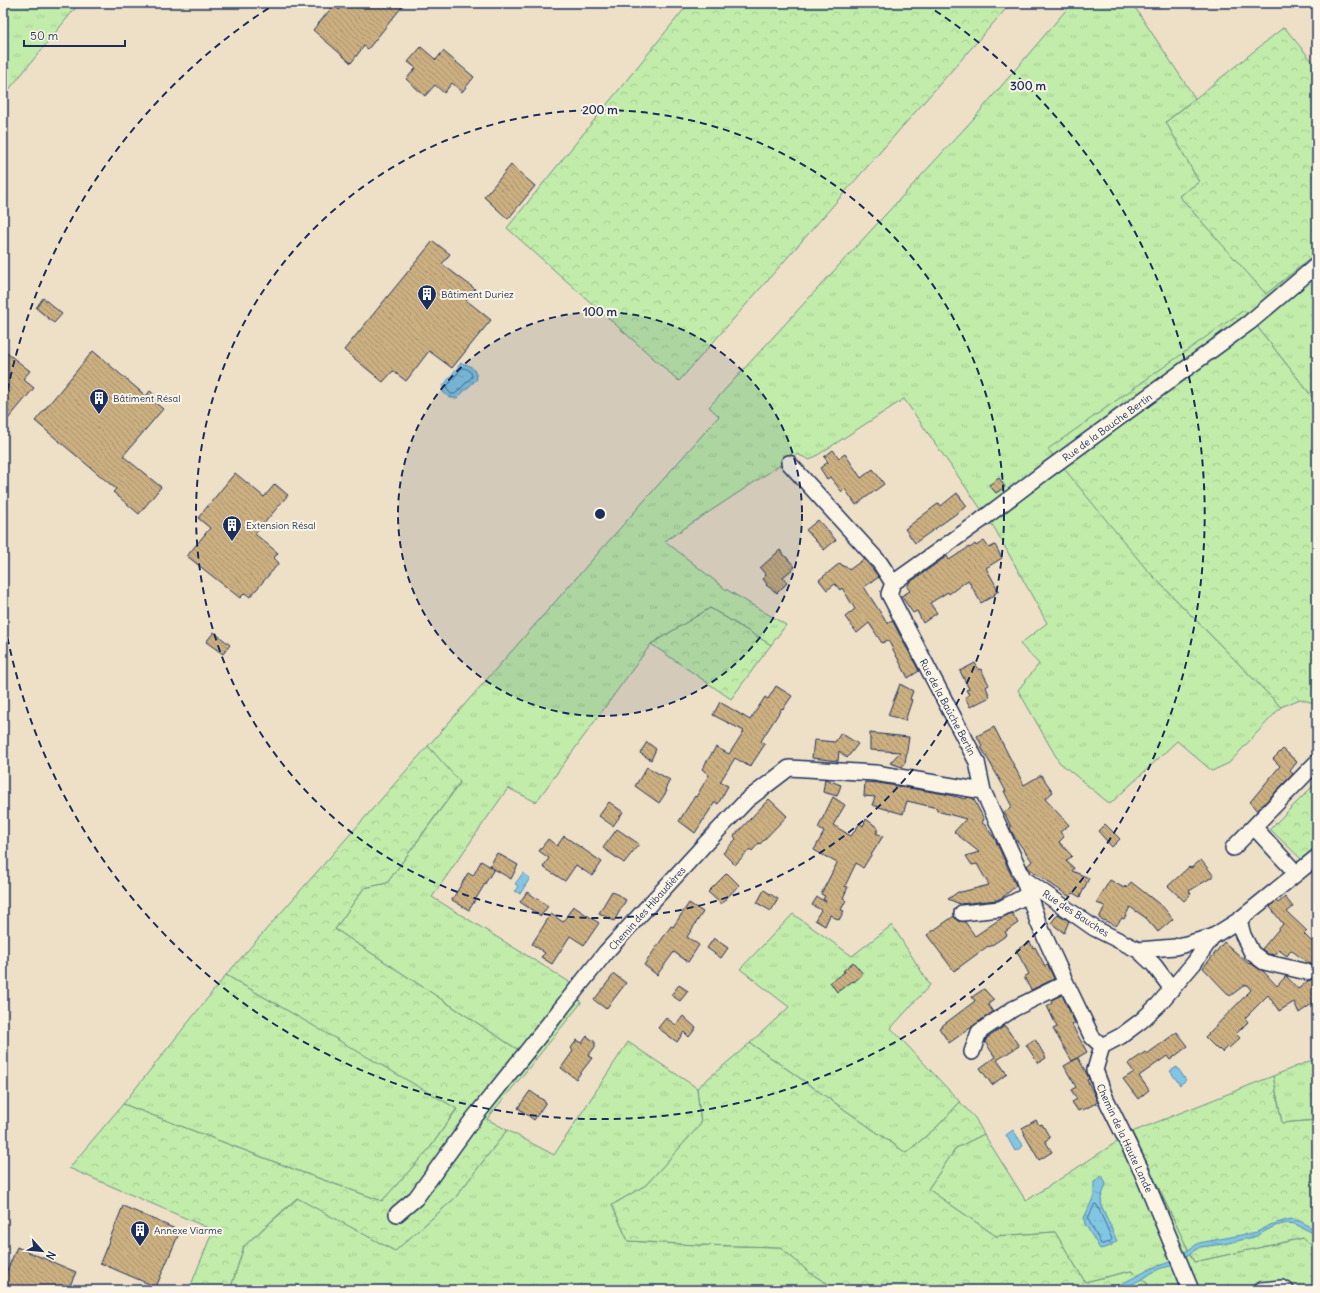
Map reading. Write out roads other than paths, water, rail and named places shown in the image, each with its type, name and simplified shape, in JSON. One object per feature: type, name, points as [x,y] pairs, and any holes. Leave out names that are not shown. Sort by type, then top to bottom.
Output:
[{"type":"street","name":"Rue de la Bauche Bertin","points":[[983,791],[977,762],[889,594],[893,583],[980,521],[1250,322],[1317,265]]},
{"type":"street","points":[[789,463],[880,563],[893,583]]},
{"type":"street","points":[[1233,848],[1316,763]]},
{"type":"street","name":"Chemin des Hibaudières","points":[[397,1214],[416,1198],[473,1119],[606,952],[747,800],[789,768],[875,773],[983,791]]},
{"type":"street","points":[[983,791],[1023,878],[1038,922],[1066,983],[1092,1037],[1102,1046],[1120,1036],[1141,1021],[1158,1005],[1194,963],[1212,937]]},
{"type":"street","points":[[1254,827],[1296,873]]},
{"type":"street","points":[[1138,950],[1175,947],[1212,937],[1239,920],[1317,857]]},
{"type":"street","name":"Rue des Bauches","points":[[1023,878],[1094,928],[1138,950]]},
{"type":"street","points":[[962,913],[1000,908],[1028,895]]},
{"type":"street","points":[[1239,920],[1243,935],[1252,953],[1264,962],[1307,972]]},
{"type":"street","points":[[1138,950],[1154,965],[1172,988]]},
{"type":"street","points":[[972,1052],[979,1032],[1013,1009],[1066,983]]},
{"type":"street","name":"Chemin de la Haute Lande","points":[[1102,1046],[1095,1070],[1104,1097],[1142,1172],[1192,1290]]},
{"type":"street","points":[[1261,1290],[1282,1288],[1286,1290]]},
{"type":"water","points":[[461,363],[474,370],[477,379],[457,398],[450,398],[443,392],[443,386]]},
{"type":"water","points":[[523,873],[530,878],[520,894],[515,891],[518,886],[515,884]]},
{"type":"water","points":[[1177,1067],[1186,1080],[1180,1085],[1170,1071]]},
{"type":"water","points":[[1013,1130],[1023,1145],[1015,1151],[1006,1135]]},
{"type":"water","points":[[1102,1175],[1106,1184],[1101,1198],[1102,1207],[1117,1241],[1108,1247],[1100,1249],[1085,1224],[1084,1218],[1094,1196],[1094,1182]]},
{"type":"water","points":[[1290,1219],[1300,1221],[1317,1231],[1317,1235],[1295,1224],[1288,1223],[1275,1226],[1254,1237],[1224,1244],[1200,1247],[1186,1256],[1185,1255],[1185,1252],[1199,1243],[1257,1232],[1270,1225]]},
{"type":"water","points":[[1173,1261],[1174,1265],[1159,1269],[1123,1288],[1110,1290],[1152,1268]]},
{"type":"place","name":"Bâtiment Duriez","points":[[427,311]]},
{"type":"place","name":"Bâtiment Résal","points":[[99,415]]},
{"type":"place","name":"Extension Résal","points":[[232,542]]},
{"type":"place","name":"Annexe Viarme","points":[[140,1247]]}]
